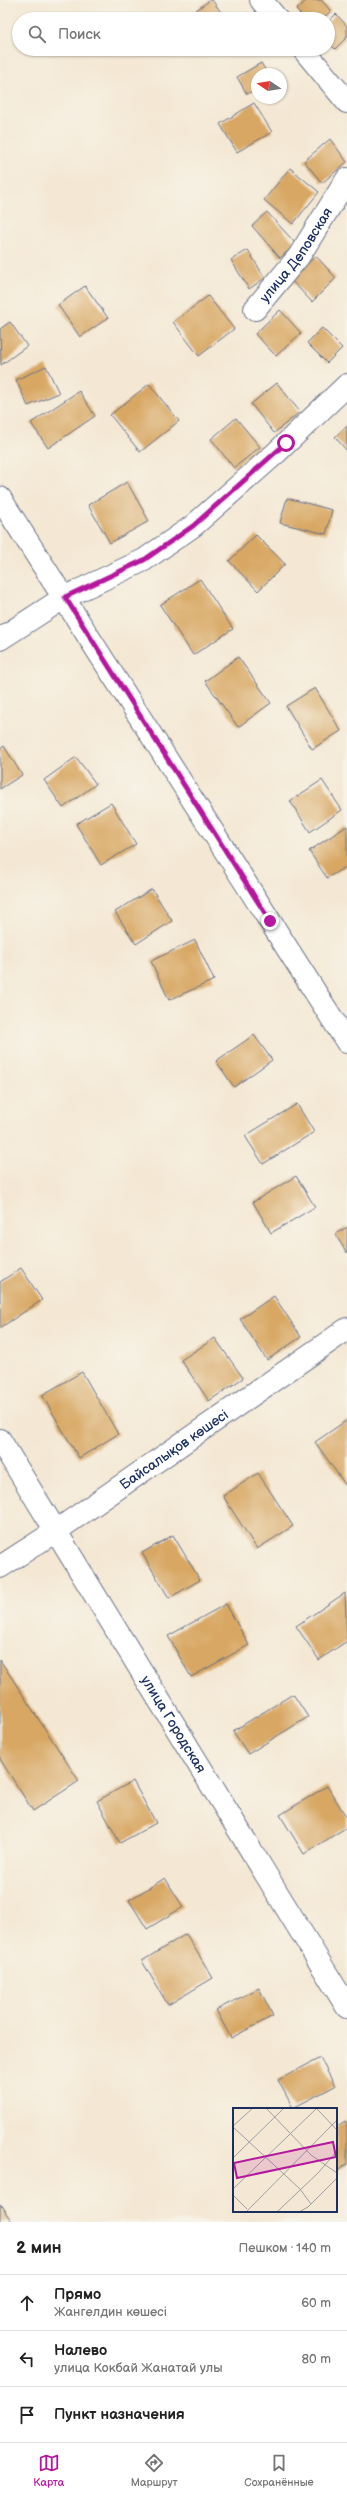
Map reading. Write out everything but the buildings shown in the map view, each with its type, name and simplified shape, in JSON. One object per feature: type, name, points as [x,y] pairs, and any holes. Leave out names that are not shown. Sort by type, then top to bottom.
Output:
[{"type":"street","points":[[261,0],[271,12]]},
{"type":"street","points":[[309,56],[347,102]]},
{"type":"street","name":"улица Деповская","points":[[255,309],[299,256],[347,179]]},
{"type":"street","points":[[0,639],[65,597],[144,560],[193,526],[276,453],[347,385]]},
{"type":"street","points":[[0,498],[65,597],[347,1042]]},
{"type":"street","name":"Байсалықов көшесі","points":[[0,1567],[56,1532],[347,1329]]},
{"type":"street","name":"улица Городская","points":[[0,1440],[347,2007]]},
{"type":"route","points":[[270,921],[65,597],[144,560],[193,526],[286,443]]}]
